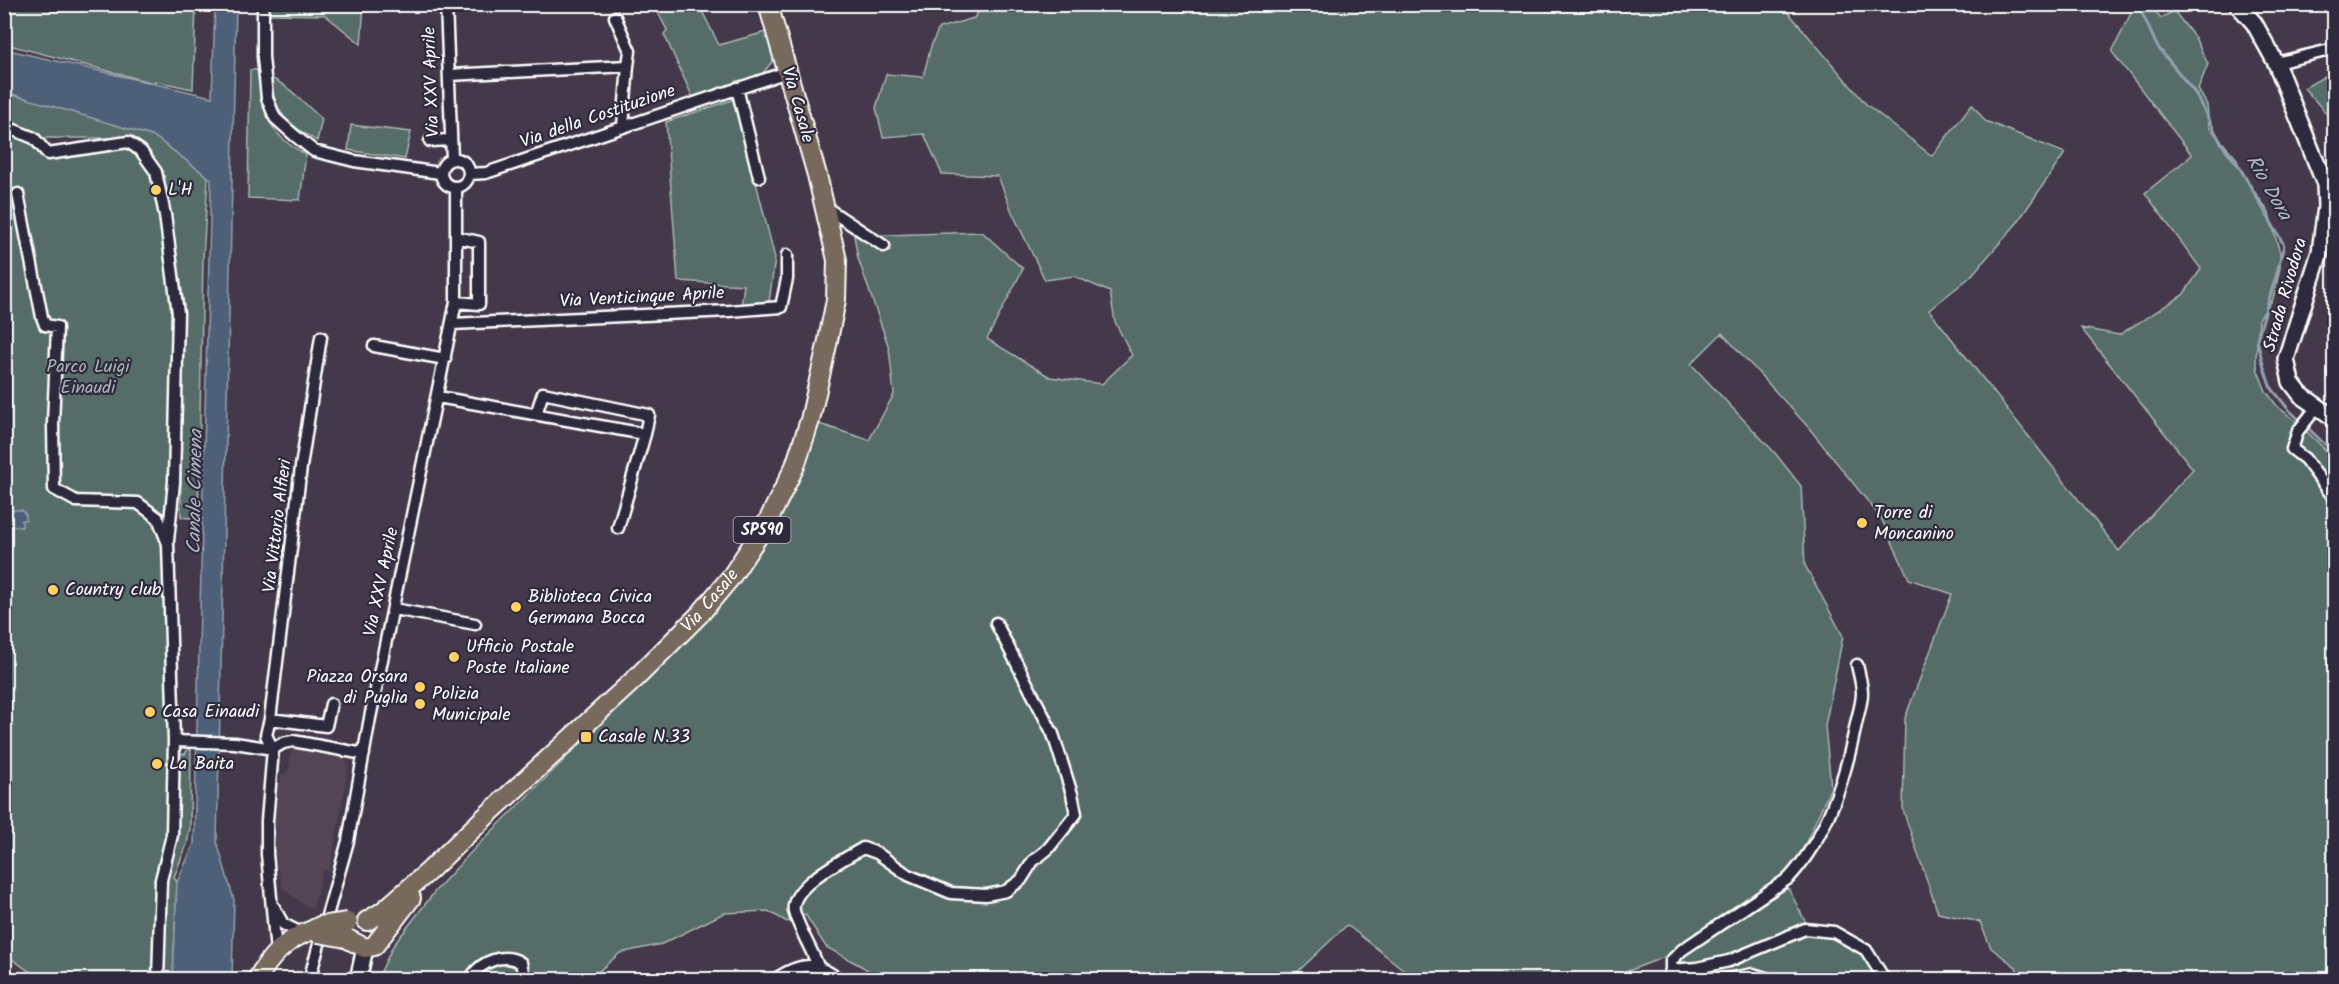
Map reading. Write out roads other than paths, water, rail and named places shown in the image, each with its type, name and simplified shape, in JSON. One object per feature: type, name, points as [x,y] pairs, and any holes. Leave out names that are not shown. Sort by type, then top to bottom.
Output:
[{"type":"main road","name":"Via Casale","points":[[429,871],[636,678],[700,614],[731,577],[768,521],[795,466],[810,420],[836,300],[837,260],[825,207],[768,4]]},
{"type":"main road","name":"SP590","points":[[358,932],[429,871]]},
{"type":"main road","name":"SP590","points":[[358,932],[375,923],[381,935],[429,871]]},
{"type":"main road","points":[[257,980],[276,952],[307,933],[358,932]]},
{"type":"street","points":[[263,4],[263,57],[267,98],[275,117],[314,151],[354,161],[441,173]]},
{"type":"street","name":"Via XXV Aprile","points":[[446,4],[452,159]]},
{"type":"street","name":"Strada Rivodora","points":[[2236,4],[2254,22],[2280,72],[2325,184],[2326,207],[2320,252],[2286,359],[2291,382],[2313,411],[2334,417]]},
{"type":"street","points":[[615,18],[626,32],[630,51],[623,126]]},
{"type":"street","points":[[2280,72],[2334,49]]},
{"type":"street","points":[[449,75],[628,66]]},
{"type":"street","name":"Via della Costituzione","points":[[469,174],[486,172],[787,72]]},
{"type":"street","points":[[737,88],[759,177]]},
{"type":"street","points":[[4,126],[34,138],[48,154],[128,142],[141,152],[156,172],[165,215],[178,313],[174,482],[168,544],[174,741],[172,835],[161,880],[158,980]]},
{"type":"street","points":[[430,141],[451,140]]},
{"type":"street","points":[[452,159],[464,162],[469,174],[463,184],[456,187],[446,184],[441,173],[445,162],[452,159]]},
{"type":"street","name":"Via XXV Aprile","points":[[309,980],[348,841],[363,754],[452,324],[456,302],[456,187]]},
{"type":"street","points":[[18,194],[42,317],[45,325],[57,327],[53,424],[54,489],[76,501],[138,503],[158,518],[168,544]]},
{"type":"street","points":[[825,207],[884,246]]},
{"type":"street","points":[[456,237],[479,242],[479,304],[456,302]]},
{"type":"street","name":"Via Venticinque Aprile","points":[[452,324],[781,307],[787,279],[787,255]]},
{"type":"street","name":"Via Vittorio Alfieri","points":[[276,952],[267,855],[267,821],[273,749],[266,735],[270,719],[301,467],[321,337]]},
{"type":"street","points":[[374,346],[445,359]]},
{"type":"street","points":[[536,414],[543,393],[649,415],[618,528]]},
{"type":"street","points":[[438,397],[645,434]]},
{"type":"street","points":[[590,424],[594,404]]},
{"type":"street","points":[[2313,411],[2298,431],[2292,449],[2305,459],[2334,498]]},
{"type":"street","points":[[394,609],[475,624]]},
{"type":"street","points":[[840,980],[818,966],[794,910],[794,900],[801,889],[863,848],[877,853],[908,875],[951,893],[986,895],[1006,891],[1021,880],[1034,861],[1048,849],[1076,814],[1053,734],[996,623]]},
{"type":"street","points":[[1857,665],[1862,693],[1854,736],[1831,811],[1818,838],[1802,864],[1790,878],[1682,950],[1671,961],[1671,975],[1729,961],[1805,929],[1834,932],[1866,950],[1885,980]]},
{"type":"street","points":[[270,719],[326,726],[331,704]]},
{"type":"street","points":[[174,741],[226,743],[273,749],[283,743],[293,741],[363,754]]},
{"type":"street","name":"Via Vittorio Alfieri","points":[[272,900],[283,924],[307,933]]},
{"type":"street","points":[[358,932],[358,980]]},
{"type":"street","points":[[473,980],[476,970],[484,963],[507,958],[521,963],[525,980]]},
{"type":"street","points":[[774,980],[792,967],[818,966]]},
{"type":"street","points":[[1721,980],[1753,974],[1772,980]]},
{"type":"water","points":[[215,5],[236,5],[217,842],[234,900],[232,979],[173,979],[177,882],[194,844],[211,179],[155,137],[5,92],[4,49],[212,97]]},
{"type":"water","points":[[11,510],[22,510],[26,515],[26,520],[22,520],[22,527],[5,526],[5,514],[11,514]]},
{"type":"waterway","name":"Rio Dora","points":[[2138,4],[2157,46],[2195,93],[2221,143],[2240,168],[2284,245],[2257,339],[2262,361],[2270,386],[2289,410],[2334,453]]},
{"type":"place","name":"L'H","points":[[156,190]]},
{"type":"place","name":"Torre di Moncanino","points":[[1862,523]]},
{"type":"place","name":"Country club","points":[[53,590]]},
{"type":"place","name":"Biblioteca Civica Germana Bocca","points":[[516,607]]},
{"type":"place","name":"Ufficio Postale Poste Italiane","points":[[454,657]]},
{"type":"place","name":"Piazza Orsara di Puglia","points":[[420,687]]},
{"type":"place","name":"Polizia Municipale","points":[[420,704]]},
{"type":"place","name":"Casa Einaudi","points":[[150,712]]},
{"type":"place","name":"Casale N.33","points":[[586,737]]},
{"type":"place","name":"La Baita","points":[[157,764]]},
{"type":"park label","name":"Parco Luigi Einaudi","points":[[88,377]]},
{"type":"water label","name":"Canale Cimena","points":[[196,492]]}]
